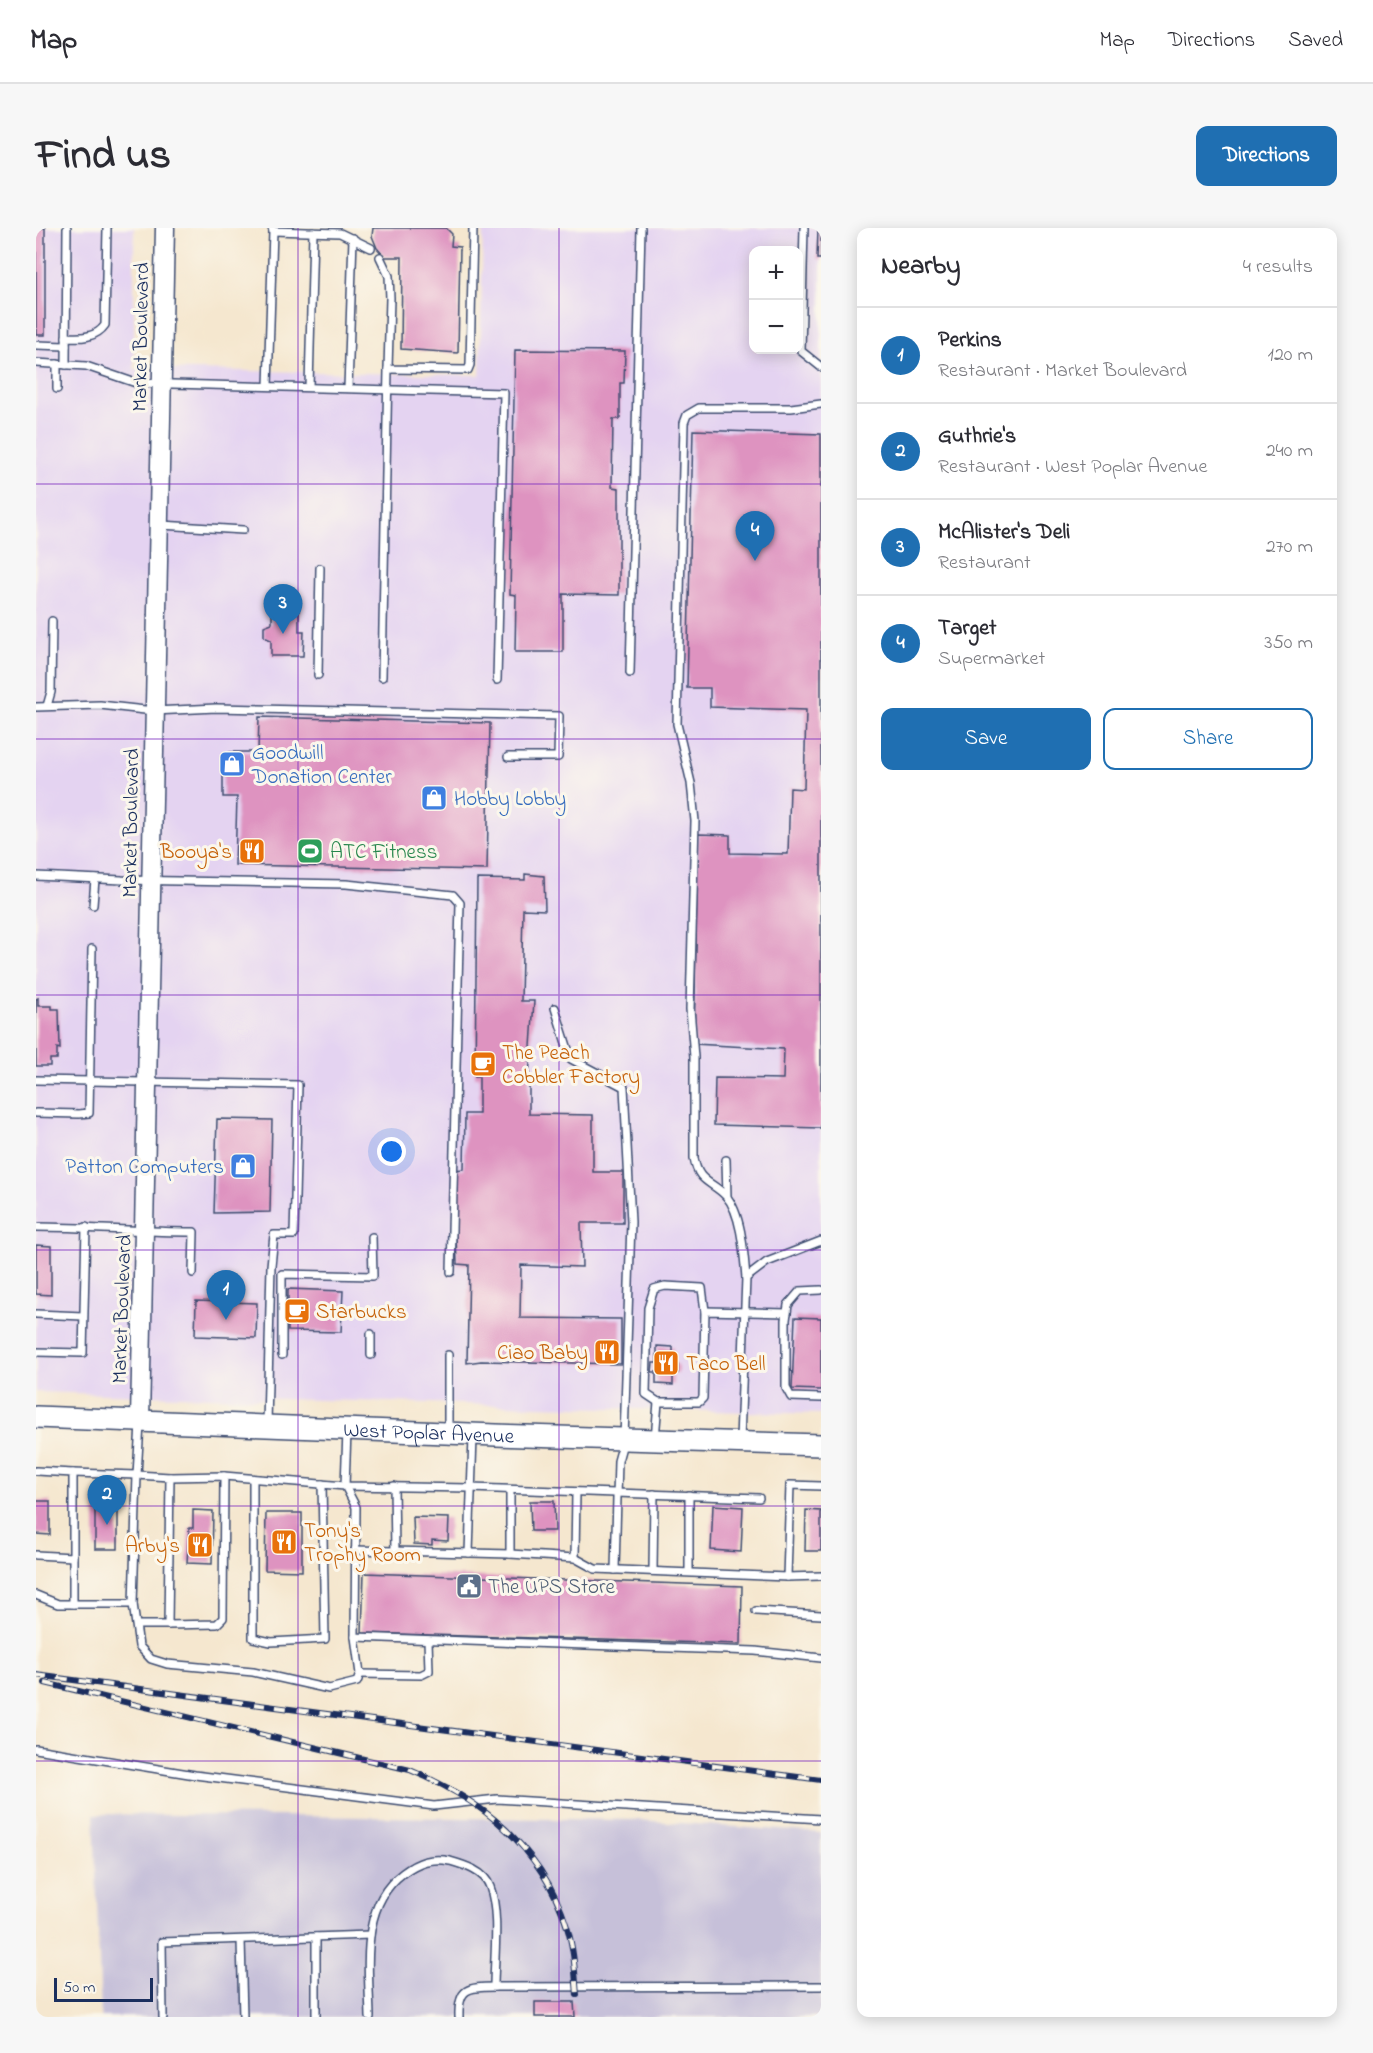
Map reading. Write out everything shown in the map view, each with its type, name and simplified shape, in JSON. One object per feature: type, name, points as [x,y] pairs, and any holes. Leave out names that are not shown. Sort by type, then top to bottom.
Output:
[{"type":"main road","name":"West Poplar Avenue","points":[[36,1417],[821,1445]]},
{"type":"street","name":"Market Boulevard","points":[[140,1420],[146,1232],[154,711],[165,228]]},
{"type":"lane","points":[[66,365],[67,228]]},
{"type":"lane","points":[[66,337],[80,338],[94,335],[105,325],[107,228]]},
{"type":"lane","points":[[388,369],[468,370],[471,365],[473,228]]},
{"type":"lane","points":[[630,673],[641,228]]},
{"type":"lane","points":[[804,228],[801,351],[821,367]]},
{"type":"lane","points":[[268,386],[273,229],[340,233],[371,248]]},
{"type":"lane","points":[[309,387],[313,232]]},
{"type":"lane","points":[[348,388],[353,238]]},
{"type":"lane","points":[[380,257],[389,276],[390,298],[382,677]]},
{"type":"lane","points":[[36,345],[66,346]]},
{"type":"lane","points":[[36,363],[86,366],[136,383],[504,393],[497,680]]},
{"type":"lane","points":[[57,364],[57,389]]},
{"type":"lane","points":[[727,1197],[705,1181],[696,1170],[694,1158],[694,1057],[690,1009],[695,821],[691,783],[677,724],[684,423],[687,415],[699,408],[791,408],[821,404]]},
{"type":"lane","points":[[158,524],[243,530]]},
{"type":"lane","points":[[318,675],[320,568]]},
{"type":"lane","points":[[47,706],[51,692],[52,621]]},
{"type":"lane","points":[[36,707],[100,705],[154,711],[216,708],[558,716],[558,757],[508,757]]},
{"type":"lane","points":[[36,876],[346,884],[453,895],[460,903],[451,1272]]},
{"type":"lane","points":[[93,905],[95,879]]},
{"type":"lane","points":[[36,1113],[89,1113],[92,949]]},
{"type":"lane","points":[[555,1008],[571,1059],[624,1087],[631,1222],[624,1439],[618,1461],[615,1570]]},
{"type":"lane","points":[[36,1080],[298,1085],[294,1235],[274,1234],[271,1266],[267,1425]]},
{"type":"lane","points":[[726,1160],[727,1197],[737,1218],[744,1242],[746,1278],[740,1443]]},
{"type":"lane","points":[[36,1227],[194,1232],[193,1273]]},
{"type":"lane","points":[[36,1352],[82,1353],[86,1227]]},
{"type":"lane","points":[[282,1355],[282,1274],[373,1276],[372,1237]]},
{"type":"lane","points":[[746,1278],[768,1262],[821,1241]]},
{"type":"lane","points":[[665,1286],[702,1288],[705,1311],[703,1398],[699,1402],[658,1402],[646,1394],[648,1308],[654,1289],[665,1286]]},
{"type":"lane","points":[[821,1290],[800,1291],[788,1305],[786,1388],[791,1397],[821,1398]]},
{"type":"lane","points":[[705,1311],[787,1313]]},
{"type":"lane","points":[[36,1314],[83,1316]]},
{"type":"lane","points":[[371,1334],[371,1355]]},
{"type":"lane","points":[[448,1355],[448,1433]]},
{"type":"lane","points":[[655,1440],[658,1402]]},
{"type":"lane","points":[[140,1420],[136,1475],[133,1604],[139,1646],[151,1659],[167,1664],[253,1672],[329,1689],[357,1682],[360,1674],[355,1638],[356,1507],[345,1486],[347,1429]]},
{"type":"lane","points":[[469,1553],[473,1434]]},
{"type":"lane","points":[[36,1471],[170,1477],[224,1476],[345,1486],[759,1498]]},
{"type":"lane","points":[[73,1473],[73,1604]]},
{"type":"lane","points":[[136,1625],[217,1624],[223,1618],[224,1476]]},
{"type":"lane","points":[[168,1625],[170,1477]]},
{"type":"lane","points":[[253,1479],[253,1638],[271,1642],[325,1639],[322,1484]]},
{"type":"lane","points":[[787,1577],[790,1485],[821,1486]]},
{"type":"lane","points":[[394,1486],[395,1551]]},
{"type":"lane","points":[[510,1490],[510,1554]]},
{"type":"lane","points":[[575,1558],[576,1492]]},
{"type":"lane","points":[[652,1571],[654,1494]]},
{"type":"lane","points":[[689,1495],[689,1572]]},
{"type":"lane","points":[[355,1550],[575,1558],[595,1569],[787,1577],[821,1576]]},
{"type":"lane","points":[[36,1555],[73,1557]]},
{"type":"lane","points":[[36,1595],[58,1604],[133,1604]]},
{"type":"lane","points":[[756,1611],[821,1615]]},
{"type":"lane","points":[[355,1638],[755,1651],[821,1658]]},
{"type":"lane","points":[[360,1674],[421,1675],[429,1671],[428,1640]]},
{"type":"lane","points":[[36,1749],[195,1775],[434,1806],[497,1799],[821,1819]]},
{"type":"lane","points":[[370,2017],[368,1944],[376,1908],[394,1880],[418,1862],[442,1860],[470,1866],[489,1884],[495,1904],[494,1987]]},
{"type":"lane","points":[[163,2017],[162,1942],[370,1935]]},
{"type":"lane","points":[[316,1937],[316,2017]]},
{"type":"lane","points":[[241,1940],[243,2017]]},
{"type":"lane","points":[[459,2017],[458,2001],[462,1994],[474,1987],[821,1986]]},
{"type":"shaded area","points":[[36,228],[134,228],[134,369],[480,375],[483,228],[821,228],[821,1414],[36,1392]]},
{"type":"shaded area","points":[[94,1814],[639,1820],[821,1833],[821,2017],[101,2017]]},
{"type":"building","points":[[36,228],[45,228],[45,335],[36,335]]},
{"type":"building","points":[[373,228],[446,228],[452,234],[451,246],[460,247],[458,353],[401,349],[402,257],[385,257],[377,248],[372,236]]},
{"type":"building","points":[[818,228],[821,228],[821,259],[817,259]]},
{"type":"building","points":[[515,350],[625,351],[624,383],[620,383],[620,419],[613,419],[612,487],[619,488],[619,595],[563,594],[563,652],[515,652],[516,595],[510,594]]},
{"type":"building","points":[[693,430],[821,434],[821,1128],[714,1125],[715,1078],[783,1079],[784,1049],[694,1044],[698,834],[730,835],[730,853],[788,854],[790,788],[804,789],[806,710],[710,707],[710,688],[687,688]]},
{"type":"building","points":[[272,608],[299,608],[299,631],[304,631],[303,656],[271,656],[271,640],[264,637],[264,626],[272,623]]},
{"type":"building","points":[[259,717],[490,723],[487,870],[235,865],[237,797],[223,797],[223,757],[230,752],[258,752]]},
{"type":"building","points":[[525,874],[544,876],[545,910],[523,909],[521,1001],[534,1001],[529,1114],[593,1115],[593,1172],[623,1172],[623,1223],[581,1223],[582,1267],[521,1265],[520,1318],[621,1319],[621,1364],[481,1361],[467,1363],[469,1265],[457,1264],[454,1170],[464,1169],[465,1114],[479,1114],[479,1077],[475,1077],[477,879],[525,880]]},
{"type":"building","points":[[38,998],[38,1006],[52,1006],[52,1009],[59,1009],[60,1049],[57,1048],[57,1059],[50,1059],[50,1066],[36,1066],[36,999]]},
{"type":"building","name":"Patton Computers","points":[[217,1119],[272,1120],[270,1212],[214,1213]]},
{"type":"building","points":[[36,1245],[51,1246],[51,1295],[36,1294]]},
{"type":"building","points":[[288,1289],[343,1291],[341,1332],[288,1331]]},
{"type":"building","points":[[196,1301],[257,1303],[256,1338],[195,1336]]},
{"type":"building","points":[[795,1317],[821,1318],[821,1390],[792,1389]]},
{"type":"building","points":[[657,1346],[673,1347],[673,1364],[678,1364],[678,1373],[673,1373],[673,1385],[656,1384],[656,1372],[652,1372],[653,1363],[657,1363]]},
{"type":"building","points":[[118,1500],[118,1549],[95,1549],[95,1501]]},
{"type":"building","points":[[36,1501],[50,1501],[50,1535],[36,1534]]},
{"type":"building","points":[[530,1501],[554,1501],[555,1531],[531,1531]]},
{"type":"building","points":[[713,1505],[743,1507],[741,1552],[711,1550]]},
{"type":"building","name":"Arby's","points":[[193,1510],[213,1511],[212,1564],[187,1563],[189,1528],[193,1528]]},
{"type":"building","points":[[806,1510],[821,1511],[821,1551],[805,1551]]},
{"type":"building","name":"Tony's Trophy Room","points":[[266,1513],[302,1513],[302,1571],[265,1570]]},
{"type":"building","points":[[413,1517],[449,1518],[448,1541],[432,1540],[432,1545],[414,1544]]},
{"type":"building","points":[[364,1573],[742,1586],[741,1644],[362,1633]]},
{"type":"building","points":[[535,2002],[574,2002],[575,2017],[535,2017]]},
{"type":"railway","points":[[36,1675],[821,1780]]},
{"type":"railway","points":[[45,1683],[410,1770],[462,1796],[507,1830],[543,1874],[567,1927],[574,1961],[577,1995]]},
{"type":"place","name":"Target","points":[[755,561]]},
{"type":"place","name":"McAlister's Deli","points":[[283,634]]},
{"type":"place","name":"Goodwill Donation Center","points":[[232,764]]},
{"type":"place","name":"Hobby Lobby","points":[[434,798]]},
{"type":"place","name":"Booya's","points":[[252,851]]},
{"type":"place","name":"ATC Fitness","points":[[310,851]]},
{"type":"place","name":"The Peach Cobbler Factory","points":[[483,1064]]},
{"type":"place","name":"Patton Computers","points":[[243,1166]]},
{"type":"place","name":"Starbucks","points":[[297,1311]]},
{"type":"place","name":"Perkins","points":[[226,1320]]},
{"type":"place","name":"Ciao Baby","points":[[607,1352]]},
{"type":"place","name":"Taco Bell","points":[[666,1363]]},
{"type":"place","name":"Guthrie's","points":[[107,1525]]},
{"type":"place","name":"Tony's Trophy Room","points":[[284,1542]]},
{"type":"place","name":"Arby's","points":[[200,1545]]},
{"type":"place","name":"The UPS Store","points":[[469,1586]]}]
